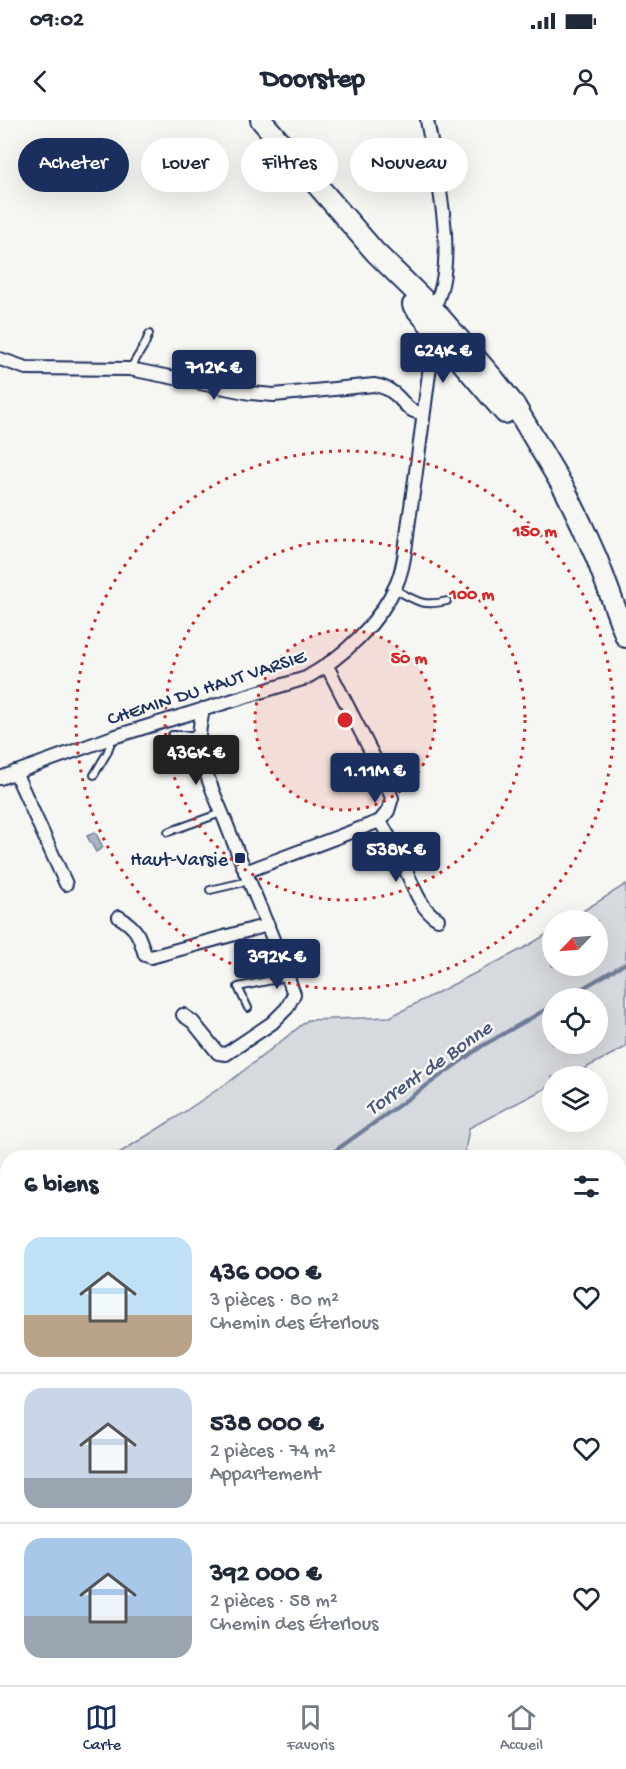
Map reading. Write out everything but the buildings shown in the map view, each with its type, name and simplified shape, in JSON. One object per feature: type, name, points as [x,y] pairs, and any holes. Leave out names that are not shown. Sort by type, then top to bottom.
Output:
[{"type":"main road","points":[[261,120],[375,252],[434,309],[515,406],[566,492],[581,523],[626,637]]},
{"type":"main road","points":[[375,252],[406,296],[446,345],[545,458]]},
{"type":"street","points":[[427,120],[444,216],[446,264],[434,309]]},
{"type":"street","points":[[446,345],[449,342],[454,344],[493,378]]},
{"type":"street","name":"CHEMIN DU HAUT VARSIE","points":[[0,778],[113,737],[306,678],[327,666],[363,633],[380,613],[398,582],[419,455],[430,366],[435,355],[446,345]]},
{"type":"street","points":[[0,358],[26,368],[130,369],[250,393],[274,395],[374,385],[384,387],[394,393],[411,411],[423,413]]},
{"type":"street","points":[[247,876],[380,821],[388,811],[392,798],[382,773],[327,666]]},
{"type":"street","points":[[183,1015],[194,1022],[218,1053],[226,1053],[272,1023],[287,1008],[294,994],[205,765],[199,744],[203,709]]},
{"type":"street","points":[[15,772],[66,884]]},
{"type":"street","points":[[380,821],[423,904],[431,915],[438,919]]},
{"type":"street","points":[[119,917],[137,931],[144,955],[151,957],[268,925]]},
{"type":"lane","points":[[130,369],[149,334]]},
{"type":"lane","points":[[394,589],[430,605],[447,602]]},
{"type":"lane","points":[[172,735],[199,735]]},
{"type":"lane","points":[[94,774],[107,753],[113,737]]},
{"type":"lane","points":[[168,832],[222,812]]},
{"type":"lane","points":[[210,890],[247,876]]},
{"type":"lane","points":[[248,1008],[238,987],[288,977]]},
{"type":"shaded area","points":[[95,832],[103,847],[96,852],[87,836]]},
{"type":"shaded area","points":[[626,884],[626,1047],[589,1066],[542,1066],[542,1090],[469,1128],[465,1150],[124,1150],[233,1079],[308,1020],[390,1017],[542,937],[542,976],[608,976],[608,910],[585,910]]},
{"type":"waterway","name":"Torrent de Bonne","points":[[583,988],[626,963]]},
{"type":"waterway","name":"Torrent de Bonne","points":[[336,1150],[482,1046],[542,1012]]},
{"type":"place","name":"Haut-Varsie","points":[[240,858]]}]
